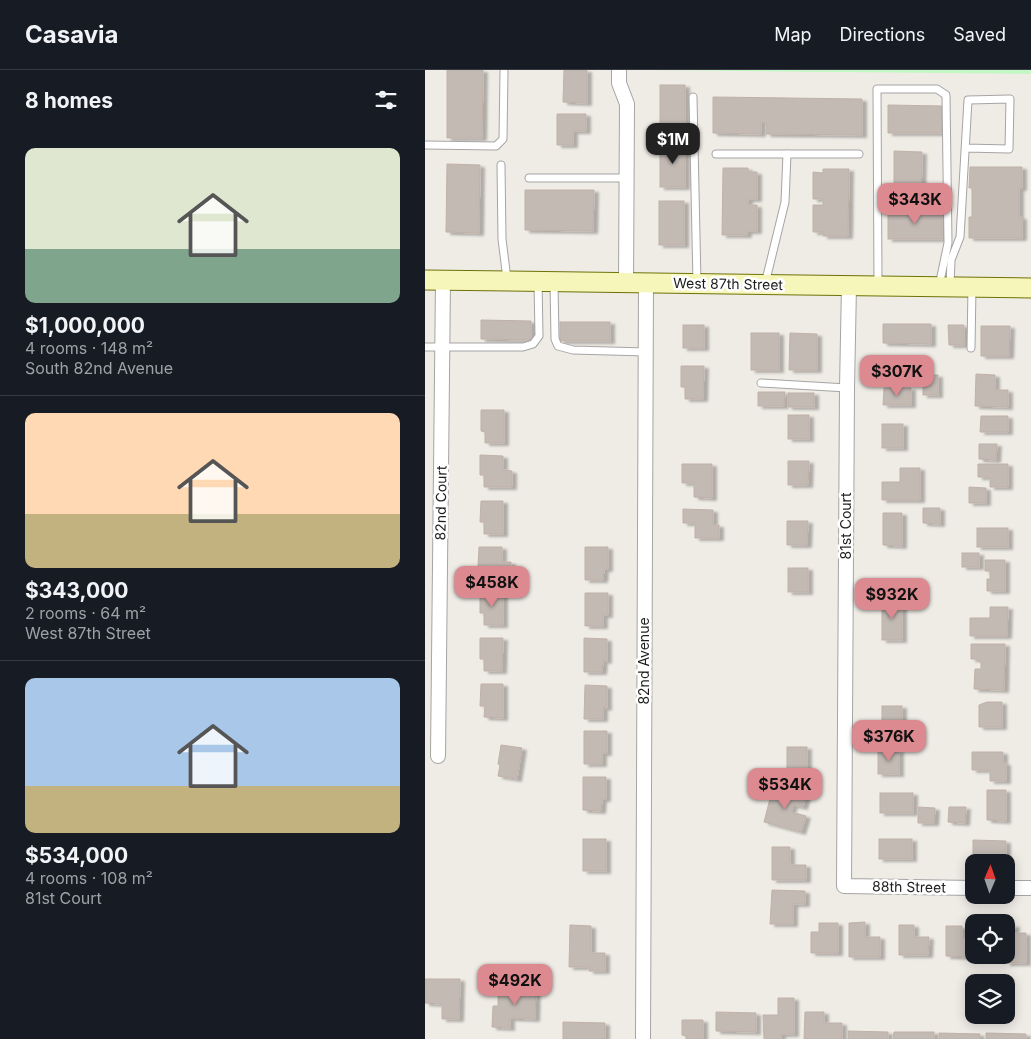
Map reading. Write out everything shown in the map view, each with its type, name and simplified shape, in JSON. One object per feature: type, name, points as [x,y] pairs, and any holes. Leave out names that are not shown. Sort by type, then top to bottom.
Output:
[{"type":"main road","name":"West 87th Street","points":[[434,280],[1031,288]]},
{"type":"street","points":[[619,70],[619,83],[627,104],[626,282]]},
{"type":"street","name":"82nd Court","points":[[434,280],[442,347],[438,756]]},
{"type":"street","name":"82nd Avenue","points":[[643,1039],[646,283]]},
{"type":"street","name":"81st Court","points":[[844,886],[849,285]]},
{"type":"street","name":"88th Street","points":[[844,886],[965,888]]},
{"type":"street","points":[[1015,888],[1031,888]]},
{"type":"lane","points":[[425,145],[496,146],[503,139],[504,72]]},
{"type":"lane","points":[[878,286],[877,89],[937,89],[946,95],[948,243],[944,286]]},
{"type":"lane","points":[[693,97],[697,283]]},
{"type":"lane","points":[[944,286],[960,237],[965,148],[968,100],[1010,99],[1009,149],[965,148]]},
{"type":"lane","points":[[716,154],[859,154]]},
{"type":"lane","points":[[765,284],[785,202],[787,154]]},
{"type":"lane","points":[[501,165],[502,239],[507,281]]},
{"type":"lane","points":[[529,178],[627,178]]},
{"type":"lane","points":[[425,347],[523,347],[533,344],[539,336],[546,281]]},
{"type":"lane","points":[[546,281],[557,346],[573,350],[646,352]]},
{"type":"lane","points":[[971,348],[972,287]]},
{"type":"lane","points":[[761,383],[847,388]]},
{"type":"green space","points":[[645,70],[1031,70],[1031,74]]},
{"type":"building","points":[[447,70],[483,70],[482,138],[447,138]]},
{"type":"building","points":[[564,70],[587,70],[587,103],[563,102]]},
{"type":"building","points":[[660,85],[685,85],[685,129],[660,129]]},
{"type":"building","points":[[713,97],[862,99],[862,135],[766,134],[766,122],[761,122],[761,134],[713,133]]},
{"type":"building","points":[[888,105],[942,106],[942,133],[888,133]]},
{"type":"building","points":[[557,114],[586,114],[586,131],[573,131],[573,145],[557,145]]},
{"type":"building","points":[[660,143],[685,143],[685,187],[660,187]]},
{"type":"building","points":[[894,151],[922,152],[921,205],[894,205]]},
{"type":"building","points":[[447,164],[480,165],[479,233],[446,232]]},
{"type":"building","points":[[970,167],[1022,167],[1022,188],[1019,188],[1019,217],[1022,217],[1022,238],[969,238],[969,217],[972,217],[972,188],[969,188]]},
{"type":"building","points":[[723,168],[748,168],[748,172],[757,172],[757,199],[748,199],[748,205],[757,205],[757,231],[747,231],[747,235],[722,235]]},
{"type":"building","points":[[823,169],[849,169],[848,236],[823,236],[823,232],[813,232],[813,205],[823,205],[823,199],[813,199],[813,172],[823,173]]},
{"type":"building","points":[[525,190],[594,190],[593,231],[525,230]]},
{"type":"building","points":[[659,201],[684,201],[684,245],[659,245]]},
{"type":"building","points":[[888,211],[942,211],[942,239],[888,239]]},
{"type":"building","points":[[481,320],[531,321],[531,340],[481,339]]},
{"type":"building","points":[[560,322],[610,322],[610,341],[560,341]]},
{"type":"building","points":[[883,324],[931,324],[931,344],[883,343]]},
{"type":"building","points":[[683,325],[704,325],[704,348],[683,348]]},
{"type":"building","points":[[948,325],[964,325],[964,345],[949,345]]},
{"type":"building","points":[[981,326],[1010,326],[1009,356],[981,356]]},
{"type":"building","points":[[751,333],[779,333],[779,370],[751,370]]},
{"type":"building","points":[[790,333],[817,334],[817,370],[789,370]]},
{"type":"building","points":[[681,366],[704,366],[703,399],[685,399],[685,387],[681,387]]},
{"type":"building","points":[[976,374],[995,375],[995,390],[1008,390],[1008,407],[975,406]]},
{"type":"building","points":[[923,375],[938,375],[938,395],[923,395]]},
{"type":"building","points":[[884,388],[911,388],[911,405],[883,405]]},
{"type":"building","points":[[758,392],[785,392],[784,406],[758,406]]},
{"type":"building","points":[[788,393],[814,393],[814,407],[788,407]]},
{"type":"building","points":[[481,410],[504,410],[504,443],[485,443],[485,432],[481,431]]},
{"type":"building","points":[[788,415],[809,415],[809,439],[788,439]]},
{"type":"building","points":[[981,416],[1008,416],[1008,432],[980,432]]},
{"type":"building","points":[[882,424],[903,424],[903,448],[882,448]]},
{"type":"building","points":[[979,444],[997,444],[996,460],[979,459]]},
{"type":"building","points":[[480,455],[503,456],[503,470],[512,471],[512,487],[484,487],[484,475],[480,475]]},
{"type":"building","points":[[788,461],[809,461],[808,485],[788,485]]},
{"type":"building","points":[[682,464],[712,464],[712,498],[694,497],[694,483],[682,483]]},
{"type":"building","points":[[978,464],[1008,464],[1008,487],[990,487],[990,477],[978,477]]},
{"type":"building","points":[[900,468],[920,468],[920,500],[882,500],[882,482],[900,482]]},
{"type":"building","points":[[969,487],[986,488],[986,503],[969,503]]},
{"type":"building","points":[[481,501],[503,501],[503,534],[484,534],[484,522],[480,522]]},
{"type":"building","points":[[923,508],[940,508],[940,524],[923,523]]},
{"type":"building","points":[[683,509],[713,510],[713,525],[719,525],[719,538],[695,538],[695,523],[683,523]]},
{"type":"building","points":[[883,513],[902,513],[902,546],[883,545]]},
{"type":"building","points":[[787,521],[808,521],[807,545],[787,545]]},
{"type":"building","points":[[977,528],[1008,528],[1008,547],[977,547]]},
{"type":"building","points":[[479,547],[502,547],[502,562],[511,562],[510,578],[483,578],[483,566],[478,566]]},
{"type":"building","points":[[585,547],[608,547],[608,569],[604,569],[603,580],[585,580]]},
{"type":"building","points":[[962,553],[979,553],[979,567],[962,567]]},
{"type":"building","points":[[985,560],[1005,560],[1005,591],[987,591],[987,579],[990,579],[990,571],[985,571]]},
{"type":"building","points":[[788,568],[808,568],[808,592],[788,592]]},
{"type":"building","points":[[480,592],[503,592],[503,625],[484,625],[484,613],[480,613]]},
{"type":"building","points":[[585,593],[608,593],[608,615],[603,615],[603,626],[585,626]]},
{"type":"building","points":[[882,601],[902,601],[902,640],[882,640]]},
{"type":"building","points":[[990,607],[1008,607],[1007,636],[970,636],[970,618],[990,618]]},
{"type":"building","points":[[480,638],[503,638],[502,671],[484,671],[484,659],[480,659]]},
{"type":"building","points":[[584,638],[607,639],[607,661],[603,660],[602,672],[584,672]]},
{"type":"building","points":[[971,644],[1005,644],[1004,690],[974,689],[975,669],[981,669],[981,663],[977,659],[971,659]]},
{"type":"building","points":[[481,684],[503,684],[503,718],[484,717],[485,706],[480,706]]},
{"type":"building","points":[[585,685],[607,686],[607,708],[603,707],[603,719],[584,719]]},
{"type":"building","points":[[987,702],[1002,702],[1002,727],[979,727],[979,705]]},
{"type":"building","points":[[882,706],[902,706],[902,730],[882,730]]},
{"type":"building","points":[[584,731],[607,731],[607,753],[602,753],[602,764],[584,764]]},
{"type":"building","points":[[501,745],[522,748],[517,779],[498,776]]},
{"type":"building","points":[[787,747],[807,747],[807,771],[787,771]]},
{"type":"building","points":[[878,750],[899,750],[899,774],[878,774]]},
{"type":"building","points":[[972,752],[1003,752],[1003,763],[1006,763],[1006,781],[990,781],[990,770],[972,770]]},
{"type":"building","points":[[583,777],[606,777],[606,799],[602,799],[601,811],[583,810]]},
{"type":"building","points":[[773,787],[806,796],[803,807],[793,805],[791,812],[806,816],[801,832],[764,822]]},
{"type":"building","points":[[987,790],[1006,790],[1006,821],[987,820]]},
{"type":"building","points":[[880,793],[913,793],[913,813],[880,813]]},
{"type":"building","points":[[918,807],[935,808],[934,823],[918,823]]},
{"type":"building","points":[[949,807],[966,807],[965,823],[948,822]]},
{"type":"building","points":[[583,839],[606,839],[606,871],[583,871]]},
{"type":"building","points":[[879,839],[912,839],[912,859],[879,859]]},
{"type":"building","points":[[973,840],[1006,841],[1006,854],[973,854]]},
{"type":"building","points":[[772,847],[790,847],[791,865],[806,865],[806,880],[772,880]]},
{"type":"building","points":[[772,890],[805,891],[805,904],[793,904],[793,924],[770,924]]},
{"type":"building","points":[[865,922],[865,937],[880,937],[880,957],[849,957],[849,923]]},
{"type":"building","points":[[819,923],[838,923],[838,953],[811,953],[811,932],[819,932]]},
{"type":"building","points":[[570,925],[591,926],[591,953],[605,953],[605,971],[589,971],[589,967],[569,967]]},
{"type":"building","points":[[899,925],[914,925],[914,937],[929,937],[928,955],[899,955]]},
{"type":"building","points":[[946,926],[962,926],[962,939],[965,939],[965,957],[946,956]]},
{"type":"building","points":[[1015,933],[1026,933],[1026,963],[1015,963]]},
{"type":"building","points":[[425,979],[460,979],[459,1019],[442,1019],[442,1004],[425,1003]]},
{"type":"building","points":[[519,984],[536,985],[535,1019],[510,1018],[510,1028],[492,1027],[493,1006],[498,1006],[498,993],[519,993]]},
{"type":"building","points":[[778,998],[794,998],[794,1034],[781,1034],[781,1039],[764,1039],[763,1015],[778,1015]]},
{"type":"building","points":[[716,1012],[756,1013],[756,1032],[716,1031]]},
{"type":"building","points":[[805,1012],[824,1012],[824,1023],[842,1023],[842,1039],[804,1039]]},
{"type":"building","points":[[682,1020],[703,1020],[703,1039],[686,1039],[686,1036],[682,1035]]},
{"type":"building","points":[[563,1022],[605,1023],[605,1039],[563,1039]]},
{"type":"building","points":[[848,1031],[888,1032],[888,1039],[848,1039]]},
{"type":"building","points":[[894,1032],[934,1032],[934,1039],[893,1039]]},
{"type":"building","points":[[939,1033],[980,1034],[979,1039],[939,1039]]},
{"type":"building","points":[[986,1033],[1026,1034],[1026,1039],[986,1039]]}]
